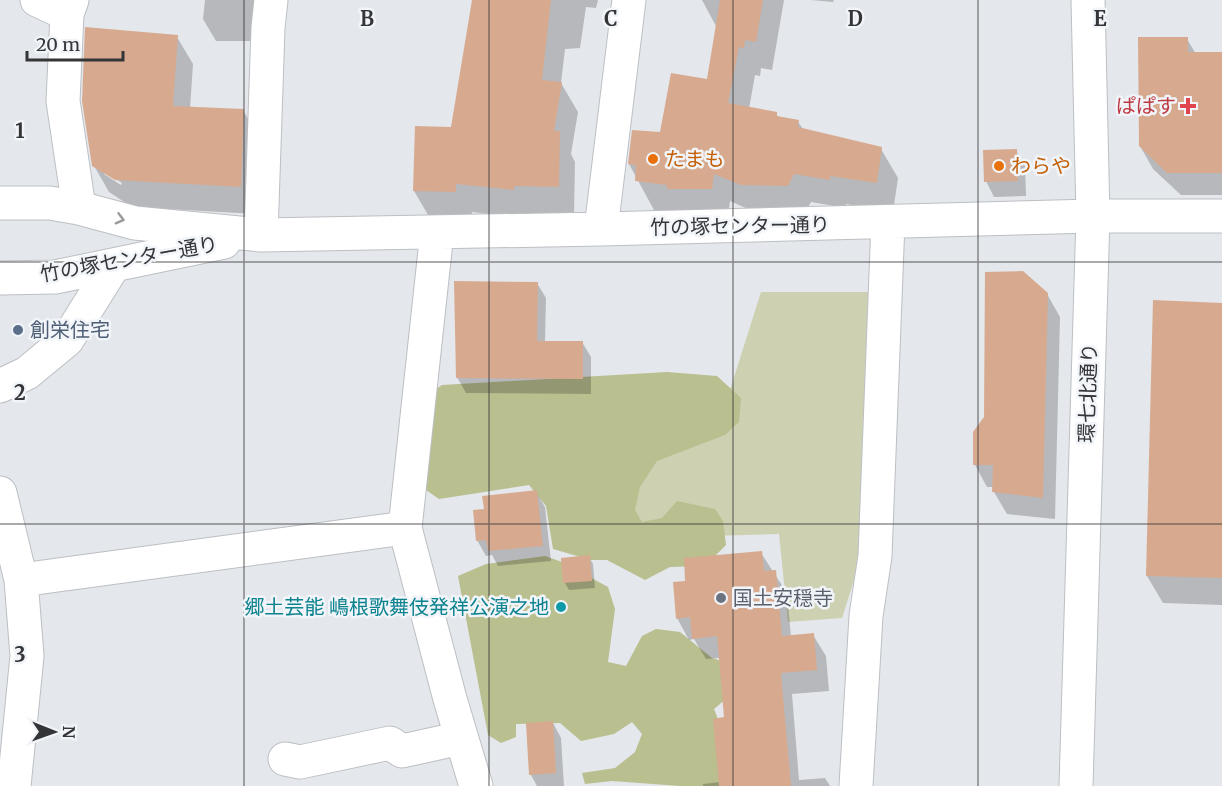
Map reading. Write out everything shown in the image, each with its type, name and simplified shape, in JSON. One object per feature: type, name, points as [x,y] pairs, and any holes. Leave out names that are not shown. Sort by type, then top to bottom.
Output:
[{"type":"street","points":[[37,0],[70,7],[63,101],[79,208]]},
{"type":"street","points":[[260,235],[271,0]]},
{"type":"street","points":[[602,229],[629,0]]},
{"type":"street","name":"環七北通り","points":[[1076,786],[1093,216],[1088,0]]},
{"type":"street","name":"竹の塚センター通り","points":[[0,203],[50,203],[135,223],[260,235],[602,229],[1093,216],[1222,216]]},
{"type":"street","points":[[856,786],[866,616],[875,556],[888,222]]},
{"type":"street","points":[[437,232],[405,528],[476,786]]},
{"type":"street","name":"竹の塚センター通り","points":[[0,278],[55,277],[260,235]]},
{"type":"street","points":[[0,386],[27,373],[67,340],[114,265]]},
{"type":"street","points":[[0,493],[21,580],[27,656],[9,744],[14,786]]},
{"type":"street","points":[[21,580],[405,528]]},
{"type":"street","points":[[285,759],[300,762],[390,743],[402,751],[461,738]]},
{"type":"green space","points":[[761,292],[872,292],[864,549],[842,618],[788,622],[779,534],[633,538],[624,456],[730,390]]},
{"type":"green space","points":[[667,372],[717,376],[741,398],[739,422],[725,435],[657,461],[640,487],[635,510],[642,522],[662,518],[677,501],[715,509],[723,521],[726,545],[705,566],[670,567],[645,580],[607,560],[591,560],[553,549],[546,506],[529,485],[439,499],[426,490],[424,467],[430,393],[442,385]]},
{"type":"green space","points":[[545,556],[562,562],[608,587],[615,609],[608,662],[626,666],[642,636],[656,629],[680,632],[712,658],[731,664],[733,693],[714,709],[733,758],[725,786],[680,786],[612,781],[585,784],[582,773],[615,768],[635,752],[642,734],[632,722],[614,734],[581,741],[560,723],[516,724],[516,737],[501,743],[488,735],[458,576],[486,564]]},
{"type":"building","points":[[472,0],[551,0],[542,80],[562,82],[554,131],[560,131],[559,187],[514,186],[514,190],[456,184],[456,192],[413,191],[415,126],[451,127]]},
{"type":"building","points":[[720,0],[763,0],[756,42],[745,40],[744,48],[739,47],[728,103],[777,112],[777,116],[799,120],[798,127],[882,147],[877,183],[830,176],[830,180],[794,174],[788,186],[741,185],[714,174],[712,189],[667,189],[667,185],[635,181],[636,165],[628,164],[632,130],[660,132],[671,73],[707,79]]},
{"type":"building","points":[[85,27],[178,35],[173,106],[244,109],[241,187],[115,180],[92,166],[82,101]]},
{"type":"building","points":[[1138,37],[1188,37],[1188,52],[1222,52],[1222,173],[1167,173],[1139,146]]},
{"type":"building","points":[[1017,149],[1018,181],[984,182],[983,150]]},
{"type":"building","points":[[1023,271],[1048,293],[1043,498],[992,492],[993,465],[973,465],[973,432],[984,417],[985,272]]},
{"type":"building","points":[[454,281],[538,282],[537,341],[583,341],[583,379],[456,378]]},
{"type":"building","points":[[1153,300],[1222,303],[1222,578],[1146,576]]},
{"type":"building","points":[[537,490],[543,546],[488,551],[486,540],[476,541],[473,510],[484,509],[482,496]]},
{"type":"building","points":[[762,551],[764,571],[776,570],[782,636],[814,633],[817,670],[781,673],[791,786],[719,786],[713,719],[724,717],[717,636],[692,639],[690,617],[676,619],[673,582],[685,581],[684,558]]},
{"type":"building","points":[[590,555],[592,581],[563,583],[561,558]]},
{"type":"building","points":[[553,721],[556,773],[529,775],[526,723]]},
{"type":"place","name":"ぱぱす","points":[[1188,106]]},
{"type":"place","name":"たまも","points":[[653,159]]},
{"type":"place","name":"わらや","points":[[999,166]]},
{"type":"place","name":"創栄住宅","points":[[18,330]]},
{"type":"place","name":"国土安穏寺","points":[[721,598]]},
{"type":"place","name":"郷土芸能 嶋根歌舞伎発祥公演之地","points":[[561,607]]}]
